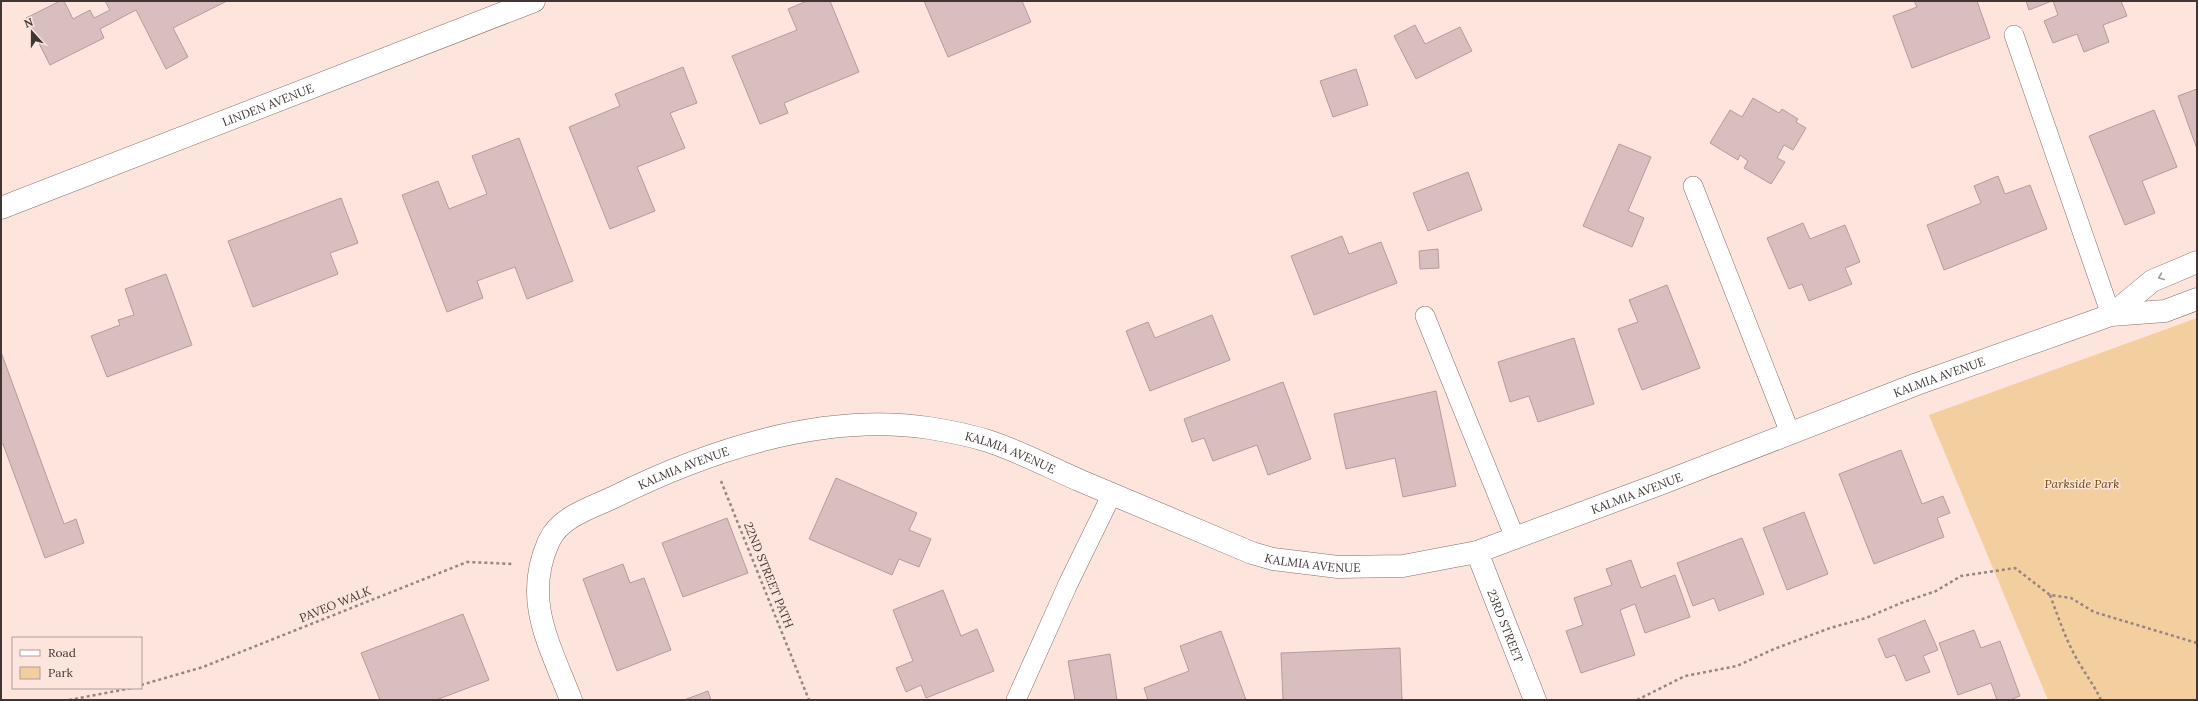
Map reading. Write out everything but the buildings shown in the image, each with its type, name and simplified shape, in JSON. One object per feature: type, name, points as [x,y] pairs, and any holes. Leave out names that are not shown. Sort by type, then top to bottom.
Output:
[{"type":"street","name":"LINDEN AVENUE","points":[[1,208],[534,1]]},
{"type":"street","name":"KALMIA AVENUE","points":[[2111,315],[2152,281],[2197,262]]},
{"type":"street","name":"KALMIA AVENUE","points":[[571,700],[539,617],[536,597],[540,566],[550,540],[561,523],[655,477],[757,441],[866,424],[928,428],[987,441],[1252,553],[1273,559],[1338,567],[1403,566],[1477,552],[1917,384],[2111,315],[2165,311],[2197,299]]},
{"type":"street","name":"23RD STREET","points":[[1477,552],[1535,700]]},
{"type":"lane","points":[[2014,35],[2111,315]]},
{"type":"lane","points":[[1693,186],[1790,433]]},
{"type":"lane","points":[[1425,316],[1515,538]]},
{"type":"lane","points":[[1016,700],[1068,584],[1112,494]]},
{"type":"path","name":"22ND STREET PATH","points":[[711,457],[809,700]]},
{"type":"path","name":"PAVEO WALK","points":[[142,685],[203,667],[467,562],[540,566]]},
{"type":"path","points":[[1637,700],[1685,676],[1737,666],[1774,649],[1830,628],[1866,618],[1901,603],[1936,591],[1961,576],[2015,568],[2050,595],[2071,598],[2094,612],[2159,630],[2197,643]]},
{"type":"path","points":[[2050,595],[2066,638],[2081,666],[2094,684],[2101,700]]},
{"type":"path","points":[[69,700],[127,689]]},
{"type":"green space","name":"Parkside Park","points":[[2197,318],[2197,700],[2048,700],[1929,415]]}]
